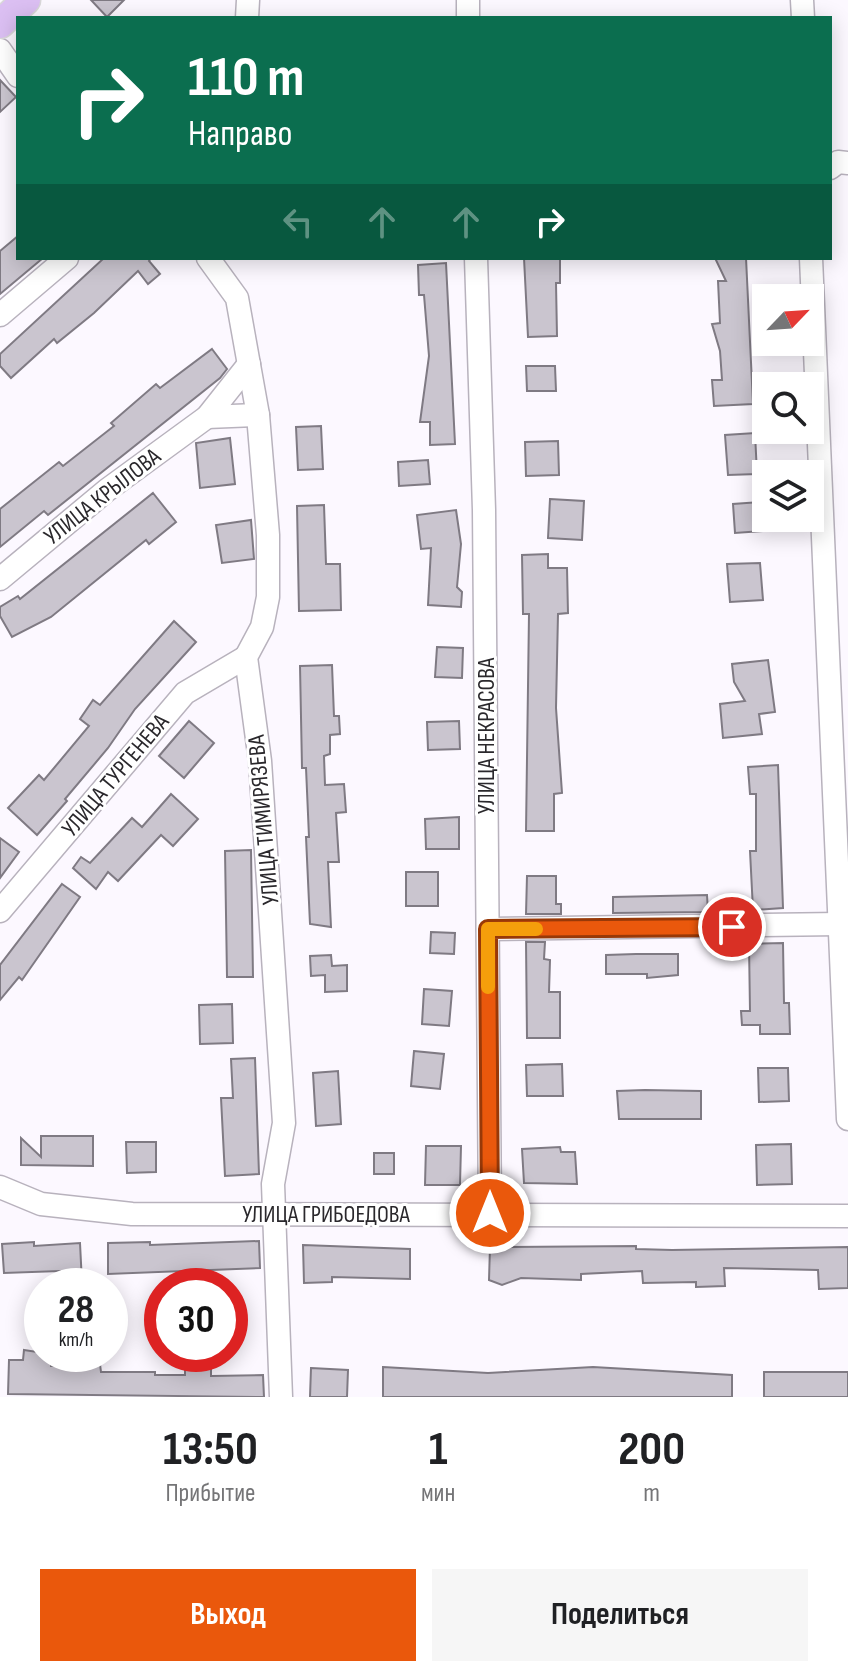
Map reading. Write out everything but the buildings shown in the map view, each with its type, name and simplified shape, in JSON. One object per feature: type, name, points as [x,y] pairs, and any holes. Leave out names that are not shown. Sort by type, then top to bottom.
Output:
[{"type":"main road","points":[[0,24],[26,0]]},
{"type":"street","points":[[0,50],[16,73]]},
{"type":"street","points":[[0,315],[65,260]]},
{"type":"street","points":[[209,260],[237,298],[258,415],[268,535],[268,597],[262,627],[246,657]]},
{"type":"street","name":"УЛИЦА НЕКРАСОВА","points":[[476,260],[484,510],[490,1213]]},
{"type":"street","points":[[811,260],[840,924],[845,971],[848,1119]]},
{"type":"street","name":"УЛИЦА КРЫЛОВА","points":[[0,579],[107,490],[207,417],[249,364]]},
{"type":"street","points":[[207,417],[258,415]]},
{"type":"street","name":"УЛИЦА ТУРГЕНЕВА","points":[[0,911],[185,693],[246,657]]},
{"type":"street","name":"УЛИЦА ТИМИРЯЗЕВА","points":[[246,657],[260,761],[284,1123],[273,1184],[281,1397]]},
{"type":"street","points":[[488,929],[840,924]]},
{"type":"street","name":"УЛИЦА ГРИБОЕДОВА","points":[[0,1187],[41,1204],[132,1214],[848,1216]]},
{"type":"slow traffic","points":[[488,987],[488,929],[536,929]]},
{"type":"route","points":[[490,1213],[488,929],[732,927]]}]
